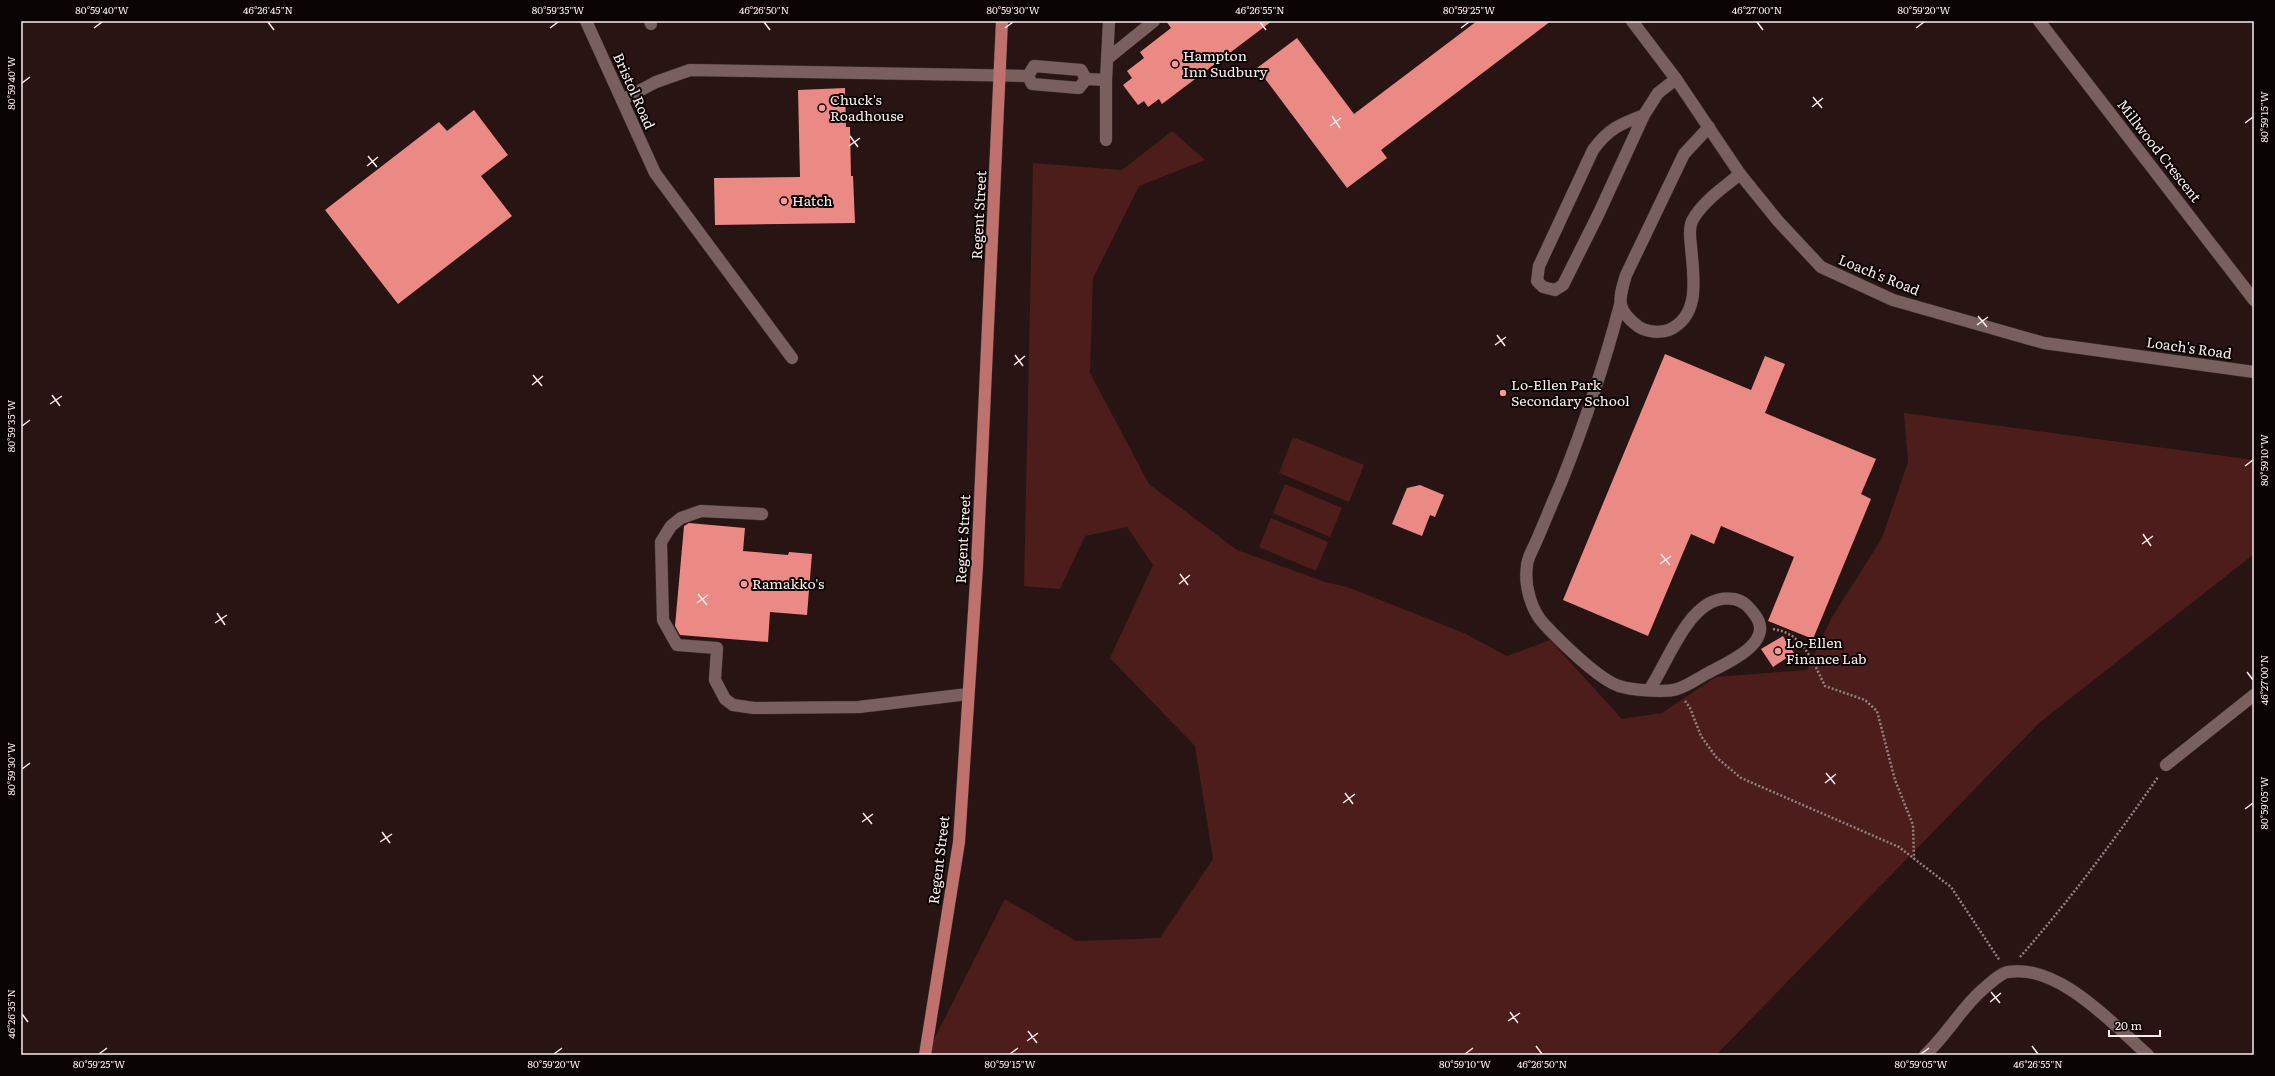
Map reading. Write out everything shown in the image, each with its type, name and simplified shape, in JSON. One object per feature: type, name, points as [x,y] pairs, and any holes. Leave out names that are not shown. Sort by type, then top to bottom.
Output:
[{"type":"main road","name":"Regent Street","points":[[925,1055],[959,842],[1001,74],[1002,21]]},
{"type":"street","name":"Bristol Road","points":[[586,21],[655,174],[792,358]]},
{"type":"street","points":[[1106,140],[1106,80],[1109,21]]},
{"type":"street","points":[[1107,59],[1154,21]]},
{"type":"street","name":"Loach's Road","points":[[1632,21],[1676,79],[1740,174],[1778,221],[1821,267],[1893,300],[2044,343],[2254,372]]},
{"type":"street","name":"Millwood Crescent","points":[[2040,21],[2254,300]]},
{"type":"street","points":[[1028,76],[1034,66],[1081,70],[1086,79]]},
{"type":"street","points":[[622,100],[656,82],[690,70],[1001,74],[1028,76]]},
{"type":"street","points":[[1028,76],[1032,84],[1079,88],[1086,79]]},
{"type":"street","points":[[1086,79],[1106,80]]},
{"type":"street","points":[[1644,115],[1617,125],[1603,136],[1593,150],[1539,266],[1537,281],[1543,287],[1555,290],[1563,285],[1598,215],[1644,115],[1658,93],[1676,79]]},
{"type":"street","points":[[1649,690],[1684,629],[1696,614],[1707,605],[1725,598],[1738,600],[1747,605],[1757,618],[1760,628],[1759,636],[1753,645],[1742,654],[1676,690],[1649,690],[1618,686],[1588,666],[1542,622],[1528,594],[1526,565],[1561,481],[1605,364],[1620,305],[1620,294],[1626,275],[1684,154],[1708,127]]},
{"type":"street","points":[[1620,305],[1627,318],[1644,330],[1664,332],[1679,325],[1688,313],[1695,287],[1690,238],[1692,222],[1708,201],[1740,174]]},
{"type":"street","points":[[762,514],[701,511],[681,518],[671,526],[661,542],[663,620],[677,645],[717,648],[715,680],[725,698],[733,705],[754,708],[859,707],[968,694]]},
{"type":"street","points":[[2166,765],[2254,695]]},
{"type":"street","points":[[1925,1055],[1938,1043],[1980,992],[2007,972],[2036,972],[2079,994],[2148,1055]]},
{"type":"path","points":[[1760,628],[1785,631],[1807,650],[1825,686],[1865,700],[1877,711],[1895,780],[1913,825],[1914,859]]},
{"type":"path","points":[[1676,690],[1690,708],[1701,736],[1716,757],[1741,778],[1899,846],[1951,887],[2007,972],[2061,910],[2123,827],[2166,765]]},
{"type":"shaded area","points":[[1172,131],[1205,160],[1139,186],[1093,278],[1090,373],[1149,484],[1237,550],[1325,582],[1347,587],[1464,633],[1507,656],[1550,640],[1622,719],[1662,713],[1716,677],[1807,670],[1831,619],[1882,538],[1908,462],[1904,413],[2254,460],[2254,554],[2039,723],[1716,1055],[926,1055],[1005,899],[1076,941],[1160,938],[1213,859],[1195,746],[1110,658],[1153,565],[1127,527],[1085,536],[1060,589],[1024,586],[1033,163],[1122,170]]},
{"type":"shaded area","points":[[1293,437],[1364,465],[1349,502],[1279,473]]},
{"type":"shaded area","points":[[1285,484],[1342,508],[1330,537],[1273,513]]},
{"type":"shaded area","points":[[1271,518],[1328,542],[1316,571],[1259,547]]},
{"type":"building","name":"Hampton Inn Sudbury","points":[[1166,21],[1272,21],[1162,104],[1159,99],[1148,107],[1144,101],[1138,105],[1123,85],[1132,78],[1127,71],[1144,58],[1140,52],[1171,28]]},
{"type":"building","points":[[1477,21],[1551,21],[1381,150],[1387,158],[1347,188],[1257,68],[1297,38],[1354,114]]},
{"type":"building","name":"Hatch","points":[[845,88],[846,127],[850,127],[851,176],[853,176],[855,223],[715,225],[714,178],[800,177],[798,90]]},
{"type":"building","points":[[474,110],[508,155],[481,176],[512,216],[398,304],[325,210],[439,122],[447,131]]},
{"type":"building","points":[[1665,354],[1751,390],[1765,356],[1785,364],[1765,413],[1876,459],[1861,494],[1871,499],[1813,639],[1768,621],[1794,557],[1721,526],[1714,544],[1691,534],[1648,636],[1563,600]]},
{"type":"building","points":[[1420,485],[1444,495],[1435,517],[1430,515],[1422,536],[1392,524],[1407,488]]},
{"type":"building","name":"Ramakko's","points":[[689,523],[745,528],[743,551],[788,555],[789,552],[812,554],[807,615],[770,612],[768,642],[680,635],[675,626],[684,526]]},
{"type":"building","name":"Lo-Ellen Finance Lab","points":[[1783,636],[1794,653],[1773,667],[1761,649]]},
{"type":"place","name":"Hampton Inn Sudbury","points":[[1175,64]]},
{"type":"place","name":"Chuck's Roadhouse","points":[[822,108]]},
{"type":"place","name":"Hatch","points":[[784,201]]},
{"type":"place","name":"Lo-Ellen Park Secondary School","points":[[1503,393]]},
{"type":"place","name":"Ramakko's","points":[[744,584]]},
{"type":"place","name":"Lo-Ellen Finance Lab","points":[[1778,651]]}]
